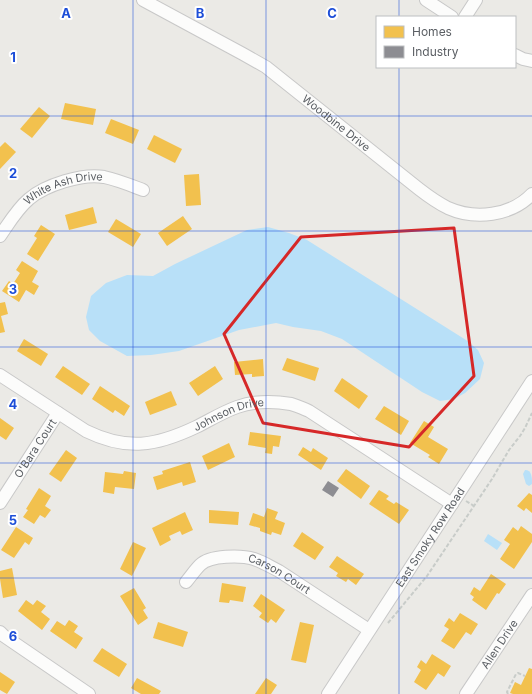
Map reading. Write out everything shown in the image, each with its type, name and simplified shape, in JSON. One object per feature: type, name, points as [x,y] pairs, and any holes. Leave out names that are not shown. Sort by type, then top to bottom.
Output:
[{"type":"street","name":"Woodbine Drive","points":[[143,0],[266,67],[419,189],[447,207],[458,212],[484,215],[496,213],[518,205],[532,194]]},
{"type":"street","points":[[426,0],[450,16]]},
{"type":"street","points":[[466,16],[476,0]]},
{"type":"street","points":[[516,56],[532,61]]},
{"type":"street","name":"White Ash Drive","points":[[0,236],[18,210],[29,198],[42,190],[63,181],[80,177],[103,177],[142,190]]},
{"type":"street","name":"Johnson Drive","points":[[0,375],[86,431],[98,437],[127,443],[149,444],[170,438],[238,407],[256,403],[274,402],[293,405],[309,410],[457,501]]},
{"type":"street","name":"East Smoky Row Road","points":[[328,694],[369,630],[457,501],[532,381]]},
{"type":"street","name":"O'Bara Court","points":[[0,503],[58,413]]},
{"type":"street","name":"Carson Court","points":[[186,582],[201,564],[211,560],[228,556],[253,559],[280,571],[369,630]]},
{"type":"street","name":"Allen Drive","points":[[466,694],[532,595]]},
{"type":"street","points":[[0,632],[89,694]]},
{"type":"path","points":[[388,624],[427,576],[492,479],[509,450],[520,436],[532,413]]},
{"type":"path","points":[[457,501],[474,506]]},
{"type":"path","points":[[508,694],[516,674],[518,673],[525,676]]},
{"type":"highlighted area","points":[[454,228],[474,376],[409,447],[263,423],[224,334],[301,237]]},
{"type":"water","points":[[268,227],[307,240],[466,340],[478,350],[484,363],[480,379],[465,393],[454,399],[440,401],[422,392],[342,339],[321,331],[276,323],[239,330],[179,351],[151,355],[127,356],[100,341],[89,330],[86,317],[91,296],[106,283],[127,275],[153,276],[247,230]]},
{"type":"water","points":[[525,470],[529,471],[532,479],[532,484],[529,486],[526,484],[523,474]]},
{"type":"water","points":[[488,534],[502,543],[497,550],[484,541]]},
{"type":"building: Homes","points":[[65,103],[96,109],[93,125],[61,119]]},
{"type":"building: Homes","points":[[39,107],[50,116],[32,138],[20,129]]},
{"type":"building: Homes","points":[[111,119],[139,130],[133,144],[105,133]]},
{"type":"building: Homes","points":[[154,135],[182,149],[175,163],[147,149]]},
{"type":"building: Homes","points":[[5,142],[16,152],[0,169],[0,147]]},
{"type":"building: Homes","points":[[199,174],[201,205],[186,206],[184,175]]},
{"type":"building: Homes","points":[[93,207],[97,223],[69,230],[65,215]]},
{"type":"building: Homes","points":[[183,216],[192,229],[167,246],[158,233]]},
{"type":"building: Homes","points":[[116,219],[141,234],[133,247],[108,232]]},
{"type":"building: Homes","points":[[41,225],[55,234],[38,261],[27,254],[37,238],[34,236]]},
{"type":"building: Homes","points":[[22,261],[38,271],[32,282],[39,286],[34,295],[26,290],[19,302],[2,291],[9,281],[13,284],[20,273],[16,270]]},
{"type":"building: Homes","points":[[5,302],[8,314],[1,316],[5,332],[0,333],[0,303]]},
{"type":"building: Homes","points":[[24,339],[48,354],[41,366],[17,351]]},
{"type":"building: Homes","points":[[287,358],[319,368],[315,381],[282,370]]},
{"type":"building: Homes","points":[[263,359],[264,376],[252,377],[252,374],[235,375],[234,362]]},
{"type":"building: Homes","points":[[63,366],[90,384],[82,395],[55,377]]},
{"type":"building: Homes","points":[[215,366],[223,379],[198,396],[189,383]]},
{"type":"building: Homes","points":[[342,378],[368,396],[359,409],[334,391]]},
{"type":"building: Homes","points":[[100,386],[130,406],[124,416],[115,410],[113,413],[92,399]]},
{"type":"building: Homes","points":[[171,391],[177,405],[150,415],[145,402]]},
{"type":"building: Homes","points":[[384,406],[409,421],[401,435],[375,419]]},
{"type":"building: Homes","points":[[0,418],[14,428],[6,440],[0,436]]},
{"type":"building: Homes","points":[[424,421],[434,427],[428,437],[448,449],[439,464],[428,457],[430,455],[410,443]]},
{"type":"building: Homes","points":[[250,432],[281,436],[279,447],[273,446],[272,454],[265,453],[266,448],[248,445]]},
{"type":"building: Homes","points":[[229,443],[235,457],[208,470],[202,456]]},
{"type":"building: Homes","points":[[303,447],[311,452],[313,448],[328,458],[321,470],[298,455]]},
{"type":"building: Homes","points":[[66,450],[77,458],[61,482],[49,474]]},
{"type":"building: Homes","points":[[190,462],[196,482],[183,486],[182,482],[157,490],[153,477],[163,474],[162,471]]},
{"type":"building: Homes","points":[[346,469],[370,486],[361,499],[337,481]]},
{"type":"building: Homes","points":[[124,471],[136,473],[134,489],[115,487],[114,494],[103,492],[105,472],[123,474]]},
{"type":"building: Homes","points":[[39,488],[51,496],[45,506],[51,510],[45,518],[40,515],[34,524],[23,517],[28,510],[26,509]]},
{"type":"building: Homes","points":[[379,490],[389,496],[386,499],[394,504],[396,502],[409,510],[399,524],[369,504]]},
{"type":"building: Homes","points":[[529,493],[532,495],[532,513],[526,508],[524,511],[517,506]]},
{"type":"building: Homes","points":[[267,508],[278,512],[275,519],[285,523],[281,535],[272,532],[271,535],[260,531],[260,528],[249,525],[253,513],[264,517]]},
{"type":"building: Homes","points":[[209,510],[239,512],[238,525],[209,523]]},
{"type":"building: Homes","points":[[185,512],[193,530],[182,535],[180,531],[169,536],[171,540],[160,546],[152,528]]},
{"type":"building: Homes","points":[[521,526],[532,534],[532,542],[514,569],[500,559],[510,544],[504,540],[513,527],[518,531]]},
{"type":"building: Homes","points":[[16,527],[33,538],[29,545],[25,542],[14,558],[1,550]]},
{"type":"building: Homes","points":[[302,532],[324,547],[315,560],[293,546]]},
{"type":"building: Homes","points":[[133,542],[146,548],[132,576],[120,569]]},
{"type":"building: Homes","points":[[337,556],[364,574],[356,585],[348,579],[346,582],[336,576],[338,573],[329,567]]},
{"type":"building: Homes","points":[[12,568],[17,595],[3,598],[0,571]]},
{"type":"building: Homes","points":[[491,574],[506,584],[499,594],[497,593],[486,610],[472,600],[474,597],[470,594],[474,587],[480,591]]},
{"type":"building: Homes","points":[[222,583],[246,587],[243,602],[230,600],[229,603],[219,602]]},
{"type":"building: Homes","points":[[134,588],[146,608],[143,610],[148,618],[138,625],[120,596]]},
{"type":"building: Homes","points":[[261,594],[285,610],[276,623],[271,619],[268,623],[259,617],[262,613],[253,606]]},
{"type":"building: Homes","points":[[26,600],[33,605],[37,600],[46,606],[41,612],[50,619],[42,630],[18,611]]},
{"type":"building: Homes","points":[[460,613],[478,624],[471,635],[466,632],[454,649],[441,641],[449,629],[444,626],[449,618],[454,622]]},
{"type":"building: Homes","points":[[69,620],[78,626],[74,632],[83,638],[76,649],[50,631],[57,621],[65,626]]},
{"type":"building: Homes","points":[[158,622],[188,632],[183,647],[153,638]]},
{"type":"building: Homes","points":[[300,622],[314,625],[306,663],[291,660]]},
{"type":"building: Homes","points":[[102,648],[127,664],[119,677],[93,661]]},
{"type":"building: Homes","points":[[432,654],[451,666],[444,677],[438,673],[426,690],[414,682],[421,670],[417,667],[421,660],[426,664]]},
{"type":"building: Homes","points":[[529,668],[532,669],[532,694],[510,693],[515,682],[521,685]]},
{"type":"building: Homes","points":[[0,672],[15,682],[7,694],[0,690]]},
{"type":"building: Homes","points":[[137,678],[161,691],[159,694],[141,694],[131,688]]},
{"type":"building: Homes","points":[[266,678],[277,685],[271,694],[255,694]]},
{"type":"building: Industry","points":[[328,481],[339,488],[333,497],[322,490]]}]
